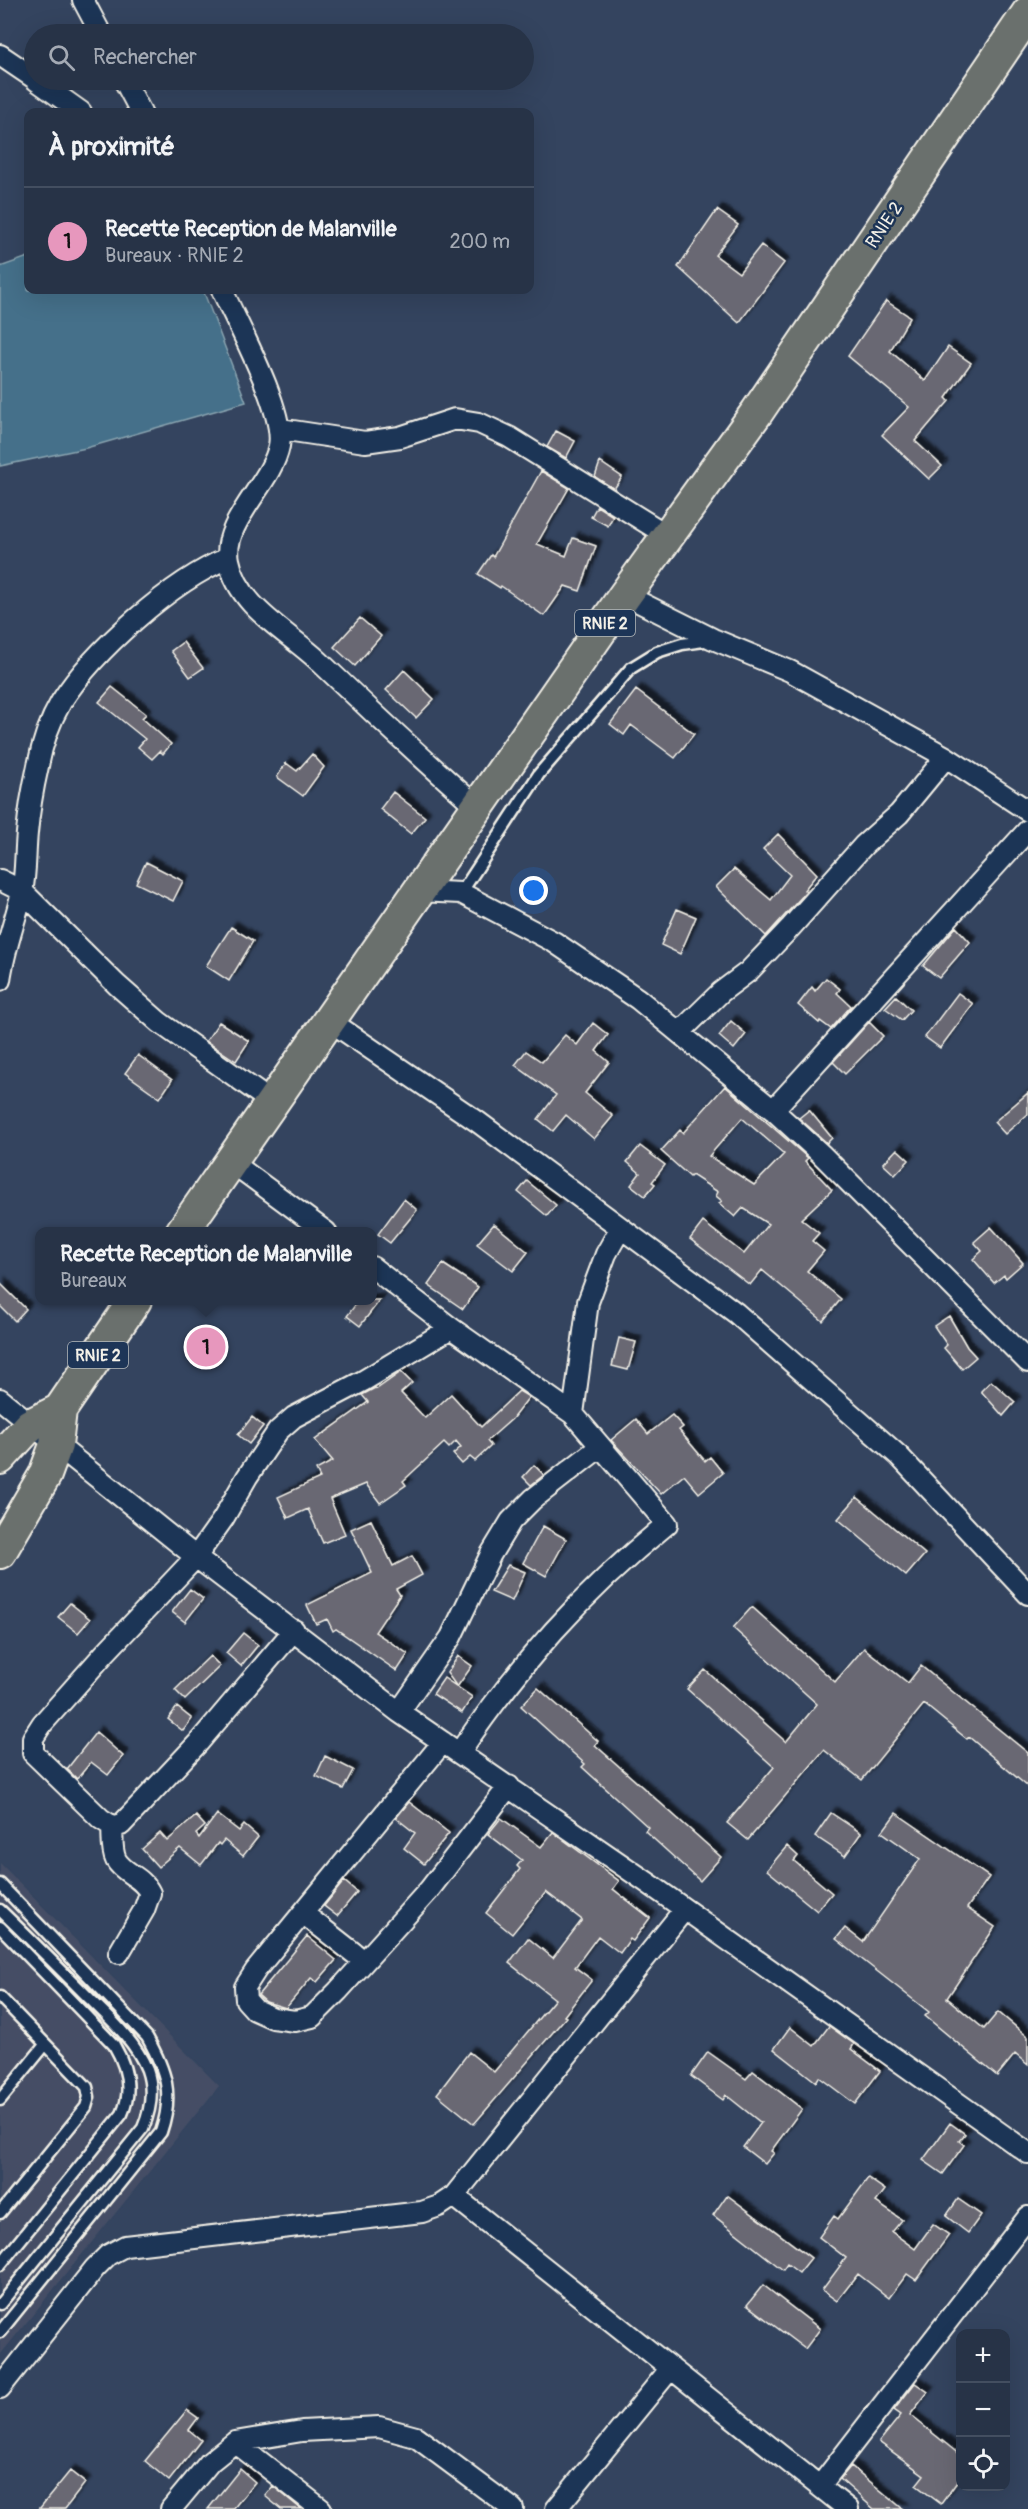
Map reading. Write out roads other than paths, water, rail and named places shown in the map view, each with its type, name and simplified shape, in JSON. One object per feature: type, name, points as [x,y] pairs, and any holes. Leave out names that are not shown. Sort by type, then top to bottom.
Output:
[{"type":"main road","name":"RNIE 2","points":[[185,1227],[625,595],[757,411],[1028,13]]},
{"type":"main road","name":"RNIE 2","points":[[0,1552],[37,1491],[56,1445],[60,1410],[132,1305]]},
{"type":"main road","name":"RNIE 2","points":[[0,1458],[30,1425],[60,1410]]},
{"type":"street","points":[[84,0],[96,24]]},
{"type":"street","points":[[0,55],[24,71]]},
{"type":"street","points":[[50,90],[75,108]]},
{"type":"street","points":[[129,90],[139,108]]},
{"type":"street","points":[[224,294],[275,407],[280,429],[280,445],[268,475],[237,521],[228,558],[236,581],[254,605],[319,661],[366,708],[478,808]]},
{"type":"street","points":[[280,429],[365,442],[400,437],[455,419],[479,423],[518,443],[668,536]]},
{"type":"street","points":[[0,980],[4,952],[22,891],[27,830],[38,764],[52,719],[61,702],[98,657],[154,604],[204,568],[228,558]]},
{"type":"street","points":[[625,595],[713,639],[790,671],[946,757],[1028,811]]},
{"type":"street","points":[[680,1032],[721,992],[749,971],[864,845],[899,814],[946,757]]},
{"type":"street","points":[[773,1110],[1028,830]]},
{"type":"street","points":[[0,880],[22,891],[117,985],[159,1022],[271,1102]]},
{"type":"street","points":[[418,891],[461,893],[554,942],[638,999],[773,1110],[821,1154],[1028,1362]]},
{"type":"street","points":[[330,1021],[477,1122],[736,1313],[899,1456],[1028,1594]]},
{"type":"street","points":[[230,1161],[319,1227]]},
{"type":"street","points":[[573,1414],[588,1302],[606,1254],[620,1229]]},
{"type":"street","points":[[377,1271],[452,1328],[573,1414],[667,1524],[593,1587],[537,1647],[494,1702],[459,1753]]},
{"type":"street","points":[[294,1630],[199,1742],[121,1826],[112,1826],[101,1819],[33,1752],[33,1738],[42,1724],[105,1653],[196,1557],[278,1431],[294,1417],[363,1381],[452,1328]]},
{"type":"street","points":[[0,1399],[196,1557],[399,1712],[509,1786],[1028,2153]]},
{"type":"street","points":[[399,1712],[452,1637],[491,1554],[511,1521],[533,1499],[600,1447]]},
{"type":"street","points":[[443,1742],[245,1987],[246,2000],[255,2010],[273,2018],[295,2021],[312,2017],[429,1890],[509,1786]]},
{"type":"street","points":[[112,1826],[115,1857],[120,1865],[145,1883],[150,1893],[144,1910],[119,1953]]},
{"type":"street","points":[[0,2388],[95,2268],[108,2255],[125,2247],[422,2212],[439,2206],[454,2196],[684,1910]]},
{"type":"street","points":[[303,1914],[364,1962]]},
{"type":"street","points":[[454,2196],[848,2509]]},
{"type":"street","points":[[820,2486],[1028,2217]]},
{"type":"street","points":[[556,2509],[671,2368]]},
{"type":"street","points":[[171,2509],[210,2462],[235,2442],[302,2431],[379,2427],[416,2437],[513,2509]]},
{"type":"street","points":[[235,2442],[316,2508]]},
{"type":"lane","points":[[461,893],[539,774],[631,668],[657,652],[682,644],[713,639]]},
{"type":"lane","points":[[0,1884],[147,2037],[157,2055],[169,2087],[168,2111],[161,2132],[0,2332]]},
{"type":"lane","points":[[0,1910],[115,2024],[137,2051],[147,2071],[151,2094],[151,2111],[142,2128],[0,2304]]},
{"type":"lane","points":[[0,1927],[114,2045],[122,2059],[128,2082],[128,2100],[122,2114],[0,2265]]},
{"type":"lane","points":[[0,1997],[87,2087],[89,2097],[86,2107],[0,2213]]},
{"type":"lane","points":[[0,2100],[45,2045]]},
{"type":"lane","points":[[68,2220],[81,2231]]},
{"type":"place","name":"Recette Reception de Malanville","points":[[206,1347]]}]
